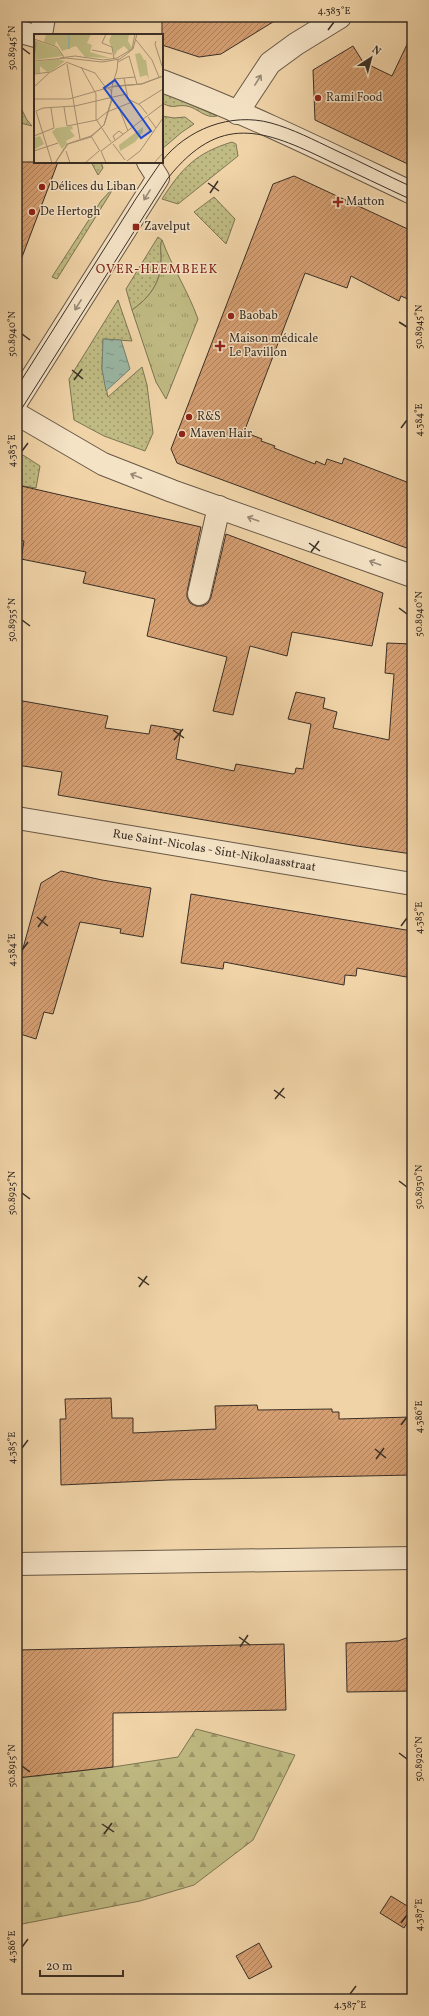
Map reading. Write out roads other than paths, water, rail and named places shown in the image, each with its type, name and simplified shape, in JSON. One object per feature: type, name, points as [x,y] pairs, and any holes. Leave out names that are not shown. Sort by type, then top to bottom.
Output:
[{"type":"street","points":[[40,34],[44,17]]},
{"type":"street","points":[[237,113],[270,63],[301,41],[340,17]]},
{"type":"street","points":[[17,31],[34,36]]},
{"type":"street","points":[[163,81],[196,94],[305,142],[412,193]]},
{"type":"street","points":[[17,401],[158,178],[149,163]]},
{"type":"street","points":[[17,414],[103,464],[412,576]]},
{"type":"street","points":[[198,594],[220,507]]},
{"type":"street","name":"Rue Saint-Nicolas - Sint-Nikolaasstraat","points":[[17,818],[412,884]]},
{"type":"street","points":[[17,1564],[412,1558]]},
{"type":"water","points":[[103,339],[121,340],[130,369],[106,391],[102,369]]},
{"type":"tram line","points":[[163,160],[184,140],[197,132],[226,122],[256,120],[279,125],[319,142],[412,187]]},
{"type":"tram line","points":[[17,416],[168,178],[187,157],[206,143],[224,136],[243,133],[263,135],[305,150],[412,200]]},
{"type":"tram line","points":[[17,387],[137,197],[160,163]]},
{"type":"place","name":"Rami Food","points":[[318,98]]},
{"type":"place","name":"Délices du Liban","points":[[42,187]]},
{"type":"place","name":"Matton","points":[[338,202]]},
{"type":"place","name":"De Hertogh","points":[[32,212]]},
{"type":"place","name":"Zavelput","points":[[136,227]]},
{"type":"place","name":"Baobab","points":[[231,316]]},
{"type":"place","name":"Maison médicale Le Pavillon","points":[[220,346]]},
{"type":"place","name":"R&S","points":[[189,417]]},
{"type":"place","name":"Maven Hair","points":[[182,434]]},
{"type":"district","name":"OVER-HEEMBEEK","points":[[157,270]]}]
